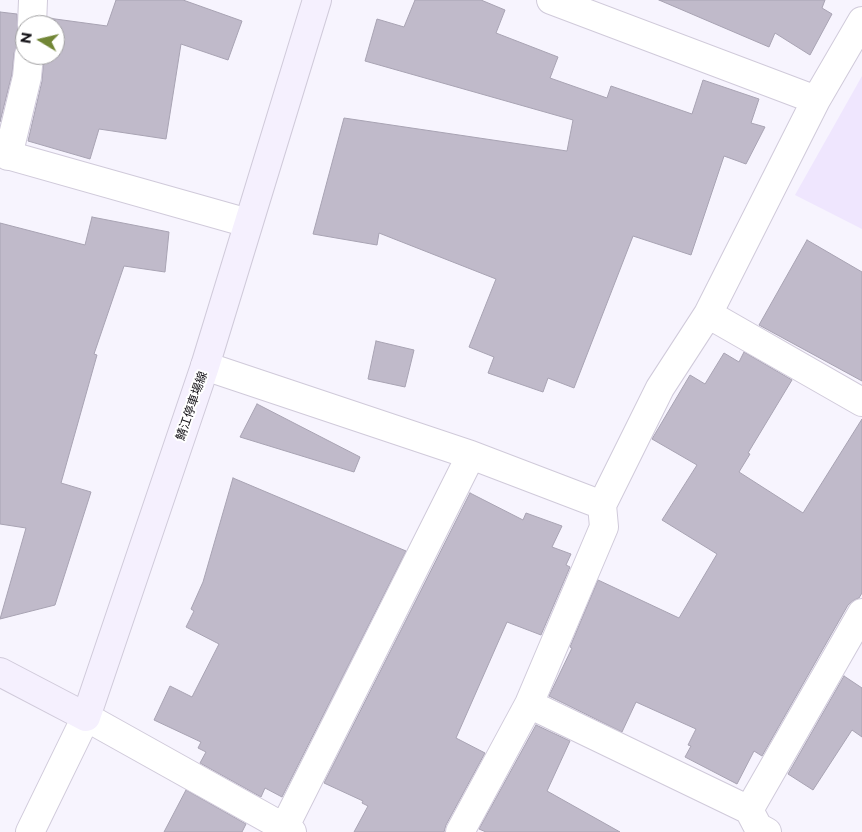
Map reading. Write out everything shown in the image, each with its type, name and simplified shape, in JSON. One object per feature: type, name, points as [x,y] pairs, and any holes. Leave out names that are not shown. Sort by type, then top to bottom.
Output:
[{"type":"main road","name":"鯖江停車場線","points":[[86,717],[205,366],[317,0]]},
{"type":"main road","points":[[0,672],[86,717]]},
{"type":"street","points":[[32,15],[33,0]]},
{"type":"street","points":[[552,0],[816,100]]},
{"type":"street","points":[[460,832],[530,704],[604,527],[602,504],[660,388],[708,314],[816,100],[862,21]]},
{"type":"street","points":[[28,65],[27,77],[4,154],[248,223]]},
{"type":"street","points":[[708,314],[862,402]]},
{"type":"street","points":[[205,366],[472,455],[602,504]]},
{"type":"street","points":[[30,832],[86,717],[288,830],[472,455]]},
{"type":"street","points":[[749,810],[862,614]]},
{"type":"street","points":[[530,704],[749,810],[758,827],[767,832]]},
{"type":"shaded area","points":[[862,76],[862,229],[795,195]]},
{"type":"building","points":[[116,0],[183,0],[242,21],[228,60],[181,44],[166,139],[99,129],[90,159],[28,141],[42,81],[43,65],[65,65],[65,20],[107,26]]},
{"type":"building","points":[[415,0],[481,0],[505,10],[496,33],[558,57],[550,78],[607,98],[611,86],[692,114],[703,80],[759,99],[751,123],[765,127],[746,164],[724,156],[691,255],[633,236],[574,388],[548,378],[543,392],[488,373],[494,357],[469,347],[496,279],[379,233],[377,245],[313,234],[344,118],[567,151],[573,120],[365,61],[377,19],[404,27]]},
{"type":"building","points":[[659,0],[825,0],[822,8],[832,14],[810,55],[775,33],[769,47]]},
{"type":"building","points":[[0,12],[17,15],[15,15],[15,51],[12,74],[0,122]]},
{"type":"building","points":[[92,217],[169,232],[165,272],[124,266],[94,354],[97,355],[61,483],[91,492],[55,605],[0,619],[26,528],[0,524],[0,223],[85,245]]},
{"type":"building","points":[[807,240],[862,272],[862,381],[759,325]]},
{"type":"building","points":[[376,341],[414,350],[405,387],[368,379]]},
{"type":"building","points":[[744,352],[792,380],[748,453],[750,454],[739,472],[803,513],[862,419],[862,593],[859,598],[848,605],[762,756],[754,751],[737,784],[685,757],[691,746],[688,745],[696,729],[636,702],[622,732],[549,696],[572,648],[570,647],[598,580],[679,618],[717,554],[662,520],[697,465],[652,439],[690,375],[705,384],[724,353],[739,362]]},
{"type":"building","points":[[257,404],[360,457],[354,472],[240,437]]},
{"type":"building","points":[[233,478],[406,551],[282,797],[265,788],[261,797],[200,763],[206,752],[198,748],[201,742],[154,720],[170,686],[192,697],[219,644],[186,627],[194,611],[191,609],[203,582]]},
{"type":"building","points":[[470,493],[523,520],[526,513],[562,526],[552,547],[571,554],[566,565],[570,567],[541,635],[507,622],[456,738],[485,753],[444,832],[354,832],[368,806],[362,803],[363,801],[324,783]]},
{"type":"building","points":[[844,676],[862,688],[862,737],[852,730],[813,790],[788,774]]},
{"type":"building","points":[[536,725],[570,741],[547,791],[620,832],[486,832],[479,829]]},
{"type":"building","points":[[186,790],[246,824],[242,832],[164,832]]}]
